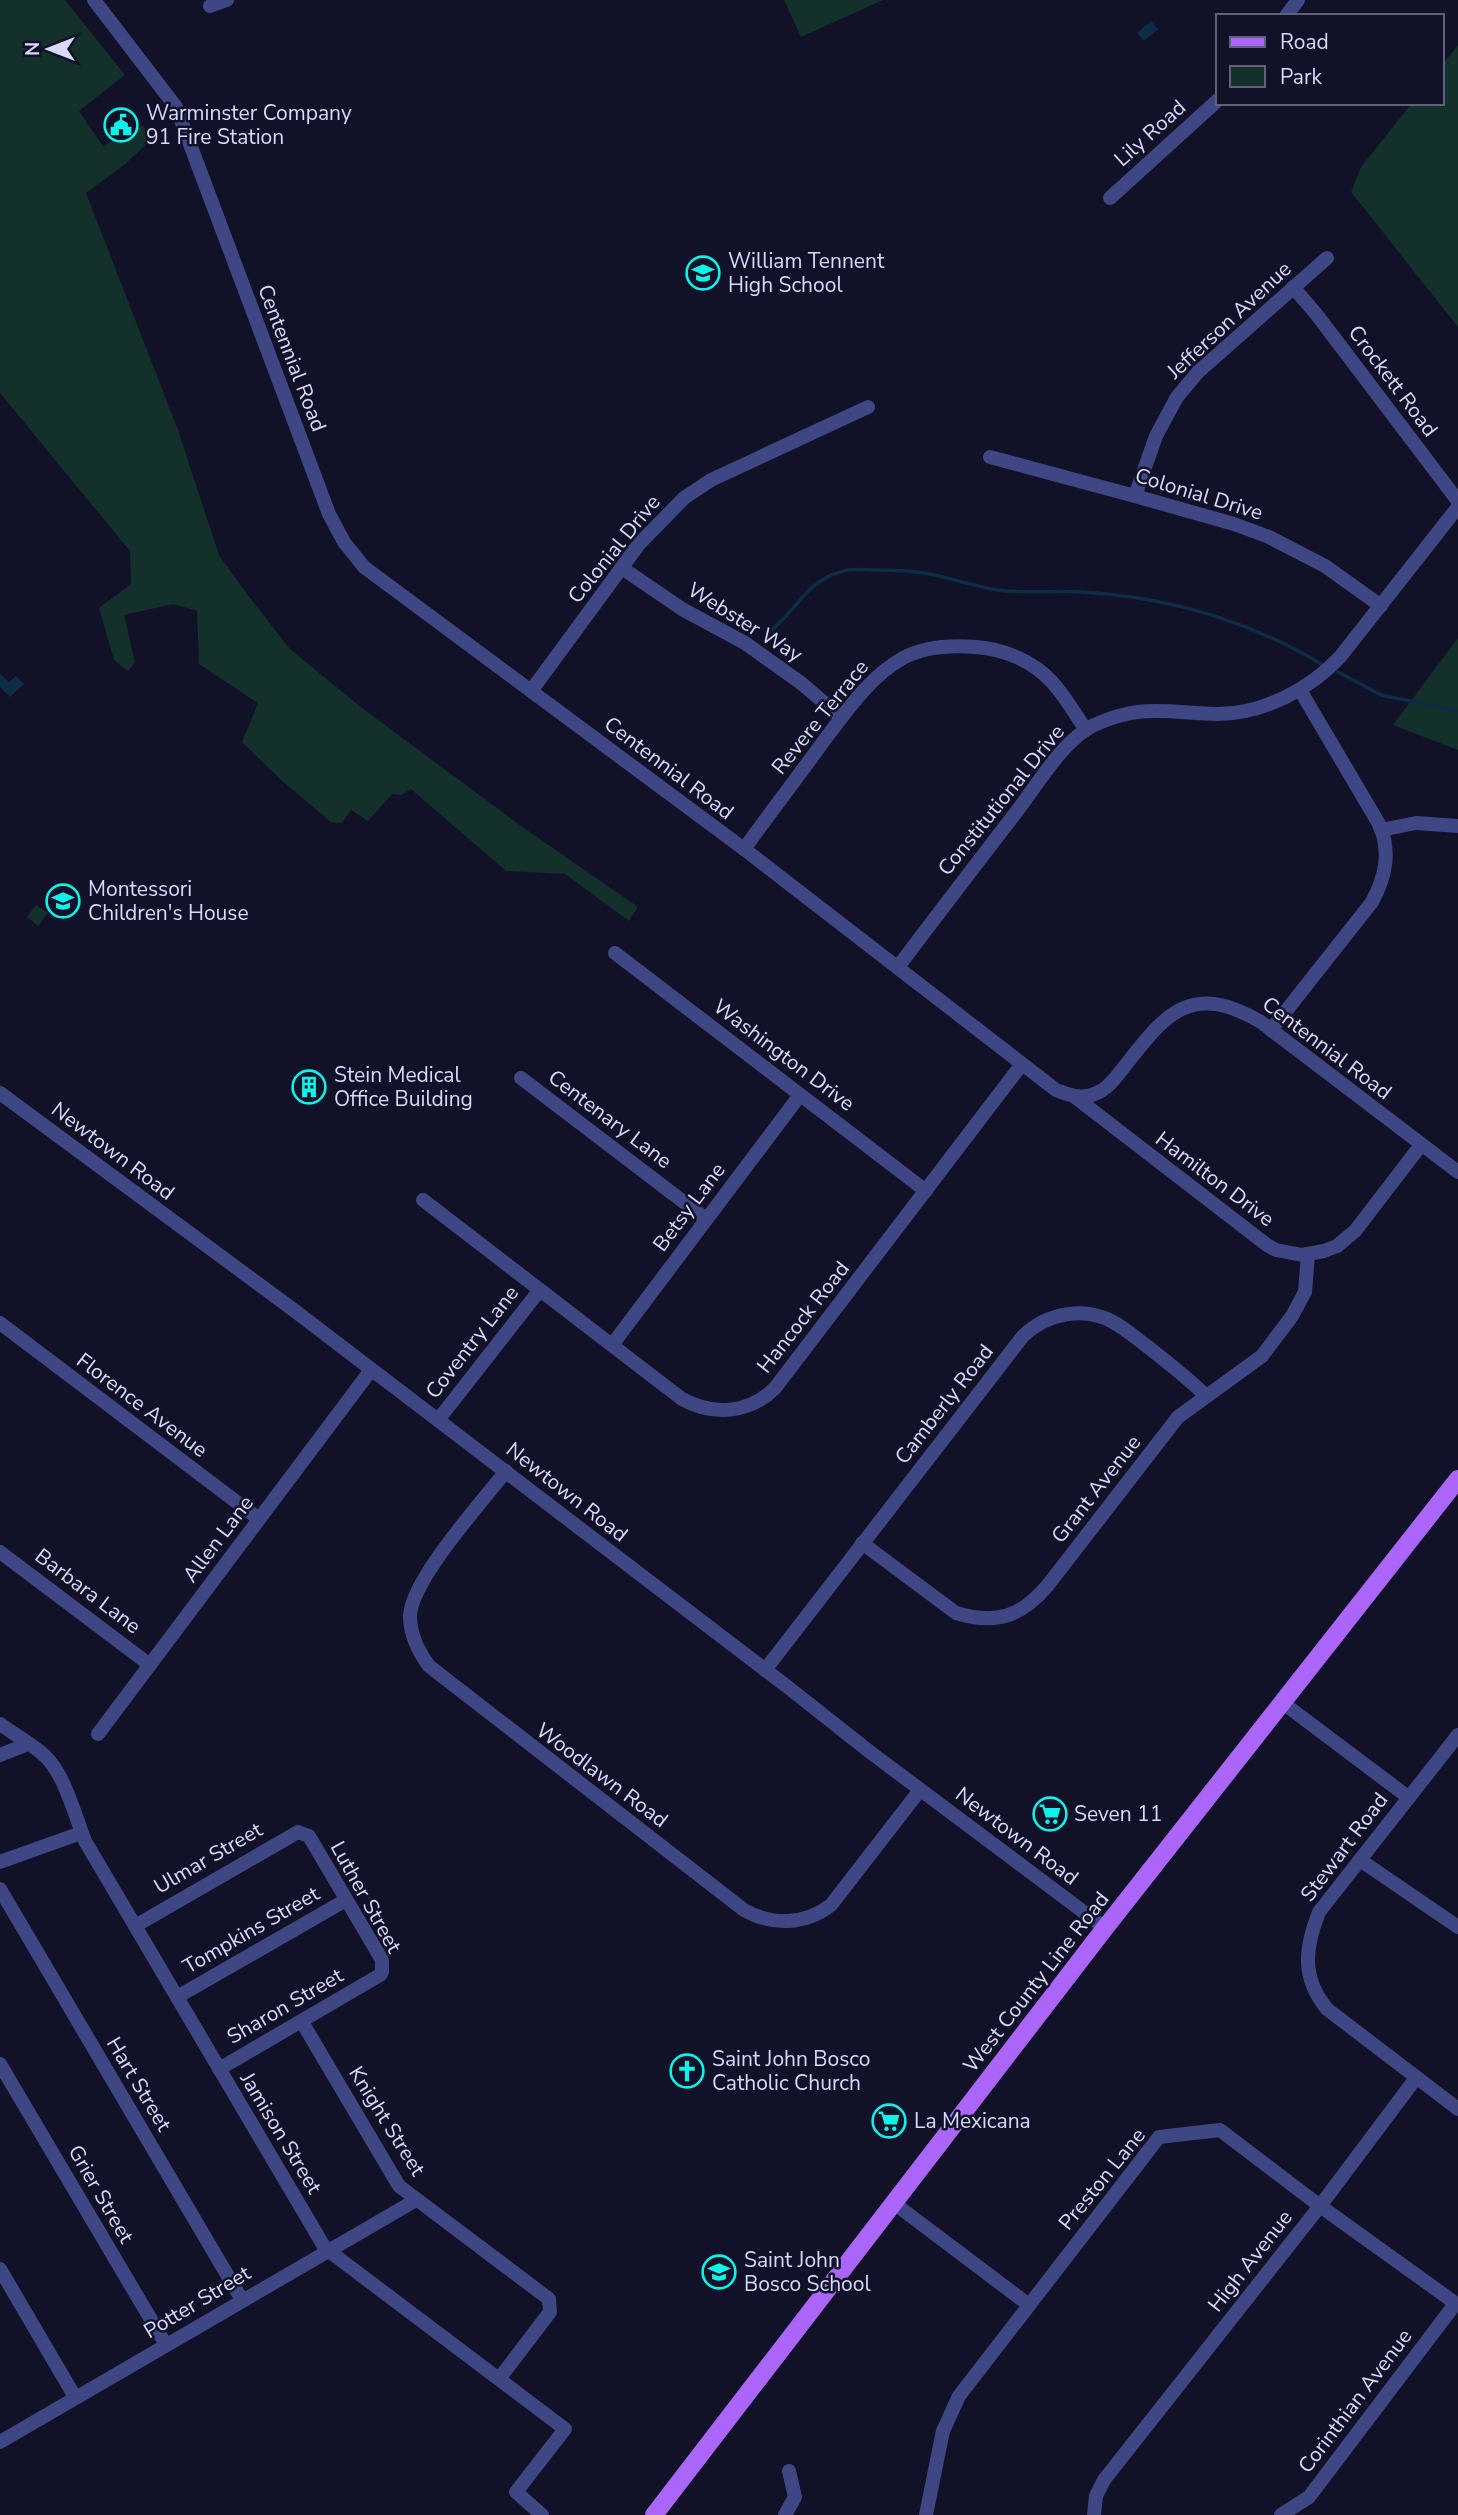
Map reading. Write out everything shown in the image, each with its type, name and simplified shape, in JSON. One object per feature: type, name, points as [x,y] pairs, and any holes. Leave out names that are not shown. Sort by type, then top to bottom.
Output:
[{"type":"main road","name":"West County Line Road","points":[[654,2515],[1105,1928],[1458,1479]]},
{"type":"street","name":"Centennial Road","points":[[94,0],[176,107],[324,501],[344,542],[364,567],[744,849],[1056,1090],[1075,1097],[1086,1097],[1104,1090],[1154,1028],[1184,1007],[1206,1003],[1233,1007],[1271,1030],[1458,1172]]},
{"type":"street","points":[[210,6],[227,0]]},
{"type":"street","name":"Lily Road","points":[[1110,198],[1216,102]]},
{"type":"street","name":"Jefferson Avenue","points":[[1135,496],[1156,436],[1177,397],[1198,372],[1327,258]]},
{"type":"street","name":"Crockett Road","points":[[1293,287],[1458,502]]},
{"type":"street","name":"Colonial Drive","points":[[531,691],[654,527],[693,491],[711,480],[868,407]]},
{"type":"street","name":"Colonial Drive","points":[[989,457],[1234,524],[1269,537],[1325,566],[1381,606]]},
{"type":"street","name":"Constitutional Drive","points":[[898,967],[1051,765],[1073,740],[1110,718],[1145,710],[1233,713],[1275,702],[1300,690],[1332,666],[1458,507]]},
{"type":"street","name":"Webster Way","points":[[622,568],[682,609],[746,643],[801,683],[841,717]]},
{"type":"street","name":"Revere Terrace","points":[[744,849],[841,717],[875,678],[903,658],[930,649],[967,646],[1008,653],[1030,665],[1051,682],[1086,730]]},
{"type":"street","points":[[1271,1030],[1372,902],[1380,889],[1386,862],[1381,830],[1300,690]]},
{"type":"street","points":[[1381,830],[1416,823],[1458,826]]},
{"type":"street","name":"Washington Drive","points":[[615,953],[926,1191]]},
{"type":"street","name":"Hancock Road","points":[[423,1200],[682,1399],[695,1406],[726,1410],[760,1401],[775,1388],[1022,1064]]},
{"type":"street","name":"Centenary Lane","points":[[521,1078],[706,1219]]},
{"type":"street","name":"Newtown Road","points":[[0,1093],[506,1471],[920,1790],[1105,1928]]},
{"type":"street","name":"Betsy Lane","points":[[612,1345],[800,1095]]},
{"type":"street","name":"Hamilton Drive","points":[[1075,1097],[1267,1245],[1289,1253],[1308,1254]]},
{"type":"street","points":[[1308,1254],[1324,1251],[1348,1238],[1421,1144]]},
{"type":"street","name":"Grant Avenue","points":[[862,1543],[956,1613],[992,1620],[1016,1613],[1043,1591],[1178,1417],[1253,1364],[1292,1316],[1305,1292],[1308,1254]]},
{"type":"street","name":"Coventry Lane","points":[[438,1420],[539,1290]]},
{"type":"street","name":"Camberly Road","points":[[765,1670],[1023,1336],[1041,1322],[1076,1312],[1104,1317],[1125,1329],[1206,1396]]},
{"type":"street","name":"Florence Avenue","points":[[0,1323],[259,1519]]},
{"type":"street","name":"Allen Lane","points":[[98,1734],[371,1370]]},
{"type":"street","name":"Woodlawn Road","points":[[506,1471],[431,1567],[418,1588],[410,1614],[411,1629],[429,1666],[537,1751],[744,1910],[770,1921],[782,1922],[811,1916],[831,1905],[920,1790]]},
{"type":"street","name":"Barbara Lane","points":[[0,1552],[150,1664]]},
{"type":"street","points":[[1283,1703],[1408,1797]]},
{"type":"street","name":"Jamison Street","points":[[0,1724],[29,1744],[52,1765],[61,1779],[82,1833],[327,2250],[565,2430],[516,2492],[542,2515]]},
{"type":"street","name":"Stewart Road","points":[[1416,2078],[1327,2009],[1315,1995],[1307,1963],[1309,1946],[1319,1912],[1456,1740]]},
{"type":"street","points":[[0,1755],[29,1744]]},
{"type":"street","name":"Ulmar Street","points":[[135,1926],[294,1832],[303,1833]]},
{"type":"street","points":[[0,1863],[82,1833]]},
{"type":"street","name":"Luther Street","points":[[303,1833],[309,1836],[383,1960],[383,1972],[372,1980]]},
{"type":"street","points":[[1360,1860],[1458,1927]]},
{"type":"street","name":"Hart Street","points":[[0,1889],[242,2300]]},
{"type":"street","name":"Tompkins Street","points":[[177,1997],[346,1900]]},
{"type":"street","name":"Sharon Street","points":[[219,2069],[372,1980]]},
{"type":"street","name":"Knight Street","points":[[302,2021],[403,2191],[545,2295],[551,2305],[550,2312],[499,2379]]},
{"type":"street","name":"Grier Street","points":[[0,2064],[166,2345]]},
{"type":"street","points":[[1416,2078],[1458,2109]]},
{"type":"street","name":"High Avenue","points":[[1094,2515],[1096,2496],[1104,2480],[1320,2206],[1416,2078]]},
{"type":"street","name":"Preston Lane","points":[[926,2515],[943,2431],[959,2396],[1159,2137],[1220,2130],[1456,2305]]},
{"type":"street","name":"Potter Street","points":[[0,2442],[416,2200]]},
{"type":"street","points":[[895,2204],[1029,2305]]},
{"type":"street","points":[[0,2269],[75,2397]]},
{"type":"street","name":"Corinthian Avenue","points":[[1281,2515],[1309,2497],[1456,2305]]},
{"type":"street","points":[[785,2515],[795,2497],[789,2471]]},
{"type":"green space","points":[[0,0],[65,0],[125,75],[79,111],[103,146],[117,138],[121,143],[143,125],[150,141],[124,165],[86,193],[178,430],[219,555],[290,649],[362,708],[521,826],[638,907],[629,921],[565,874],[506,871],[411,789],[401,795],[392,794],[368,821],[351,810],[342,823],[331,822],[281,780],[242,742],[258,703],[199,664],[197,611],[173,604],[124,615],[135,662],[128,671],[114,660],[99,608],[131,584],[130,551],[0,393]]},
{"type":"green space","points":[[784,0],[883,0],[801,37]]},
{"type":"green space","points":[[1458,45],[1458,327],[1351,192],[1361,167],[1410,105],[1444,105],[1444,62]]},
{"type":"green space","points":[[1458,638],[1458,750],[1393,725]]},
{"type":"green space","points":[[36,905],[48,913],[38,926],[27,917]]},
{"type":"water","points":[[1151,21],[1158,29],[1144,41],[1137,33]]},
{"type":"water","points":[[0,674],[9,682],[16,676],[24,684],[10,697],[0,687]]},
{"type":"waterway","points":[[769,632],[809,590],[828,577],[849,570],[897,570],[930,574],[997,590],[1071,592],[1145,599],[1237,624],[1295,649],[1323,665]]},
{"type":"waterway","points":[[1338,672],[1381,695],[1458,711]]},
{"type":"place","name":"Warminster Company 91 Fire Station","points":[[121,125]]},
{"type":"place","name":"William Tennent High School","points":[[703,273]]},
{"type":"place","name":"Montessori Children's House","points":[[63,901]]},
{"type":"place","name":"Stein Medical Office Building","points":[[309,1087]]},
{"type":"place","name":"Seven 11","points":[[1050,1814]]},
{"type":"place","name":"Saint John Bosco Catholic Church","points":[[687,2071]]},
{"type":"place","name":"La Mexicana","points":[[889,2121]]},
{"type":"place","name":"Saint John Bosco School","points":[[719,2272]]}]
